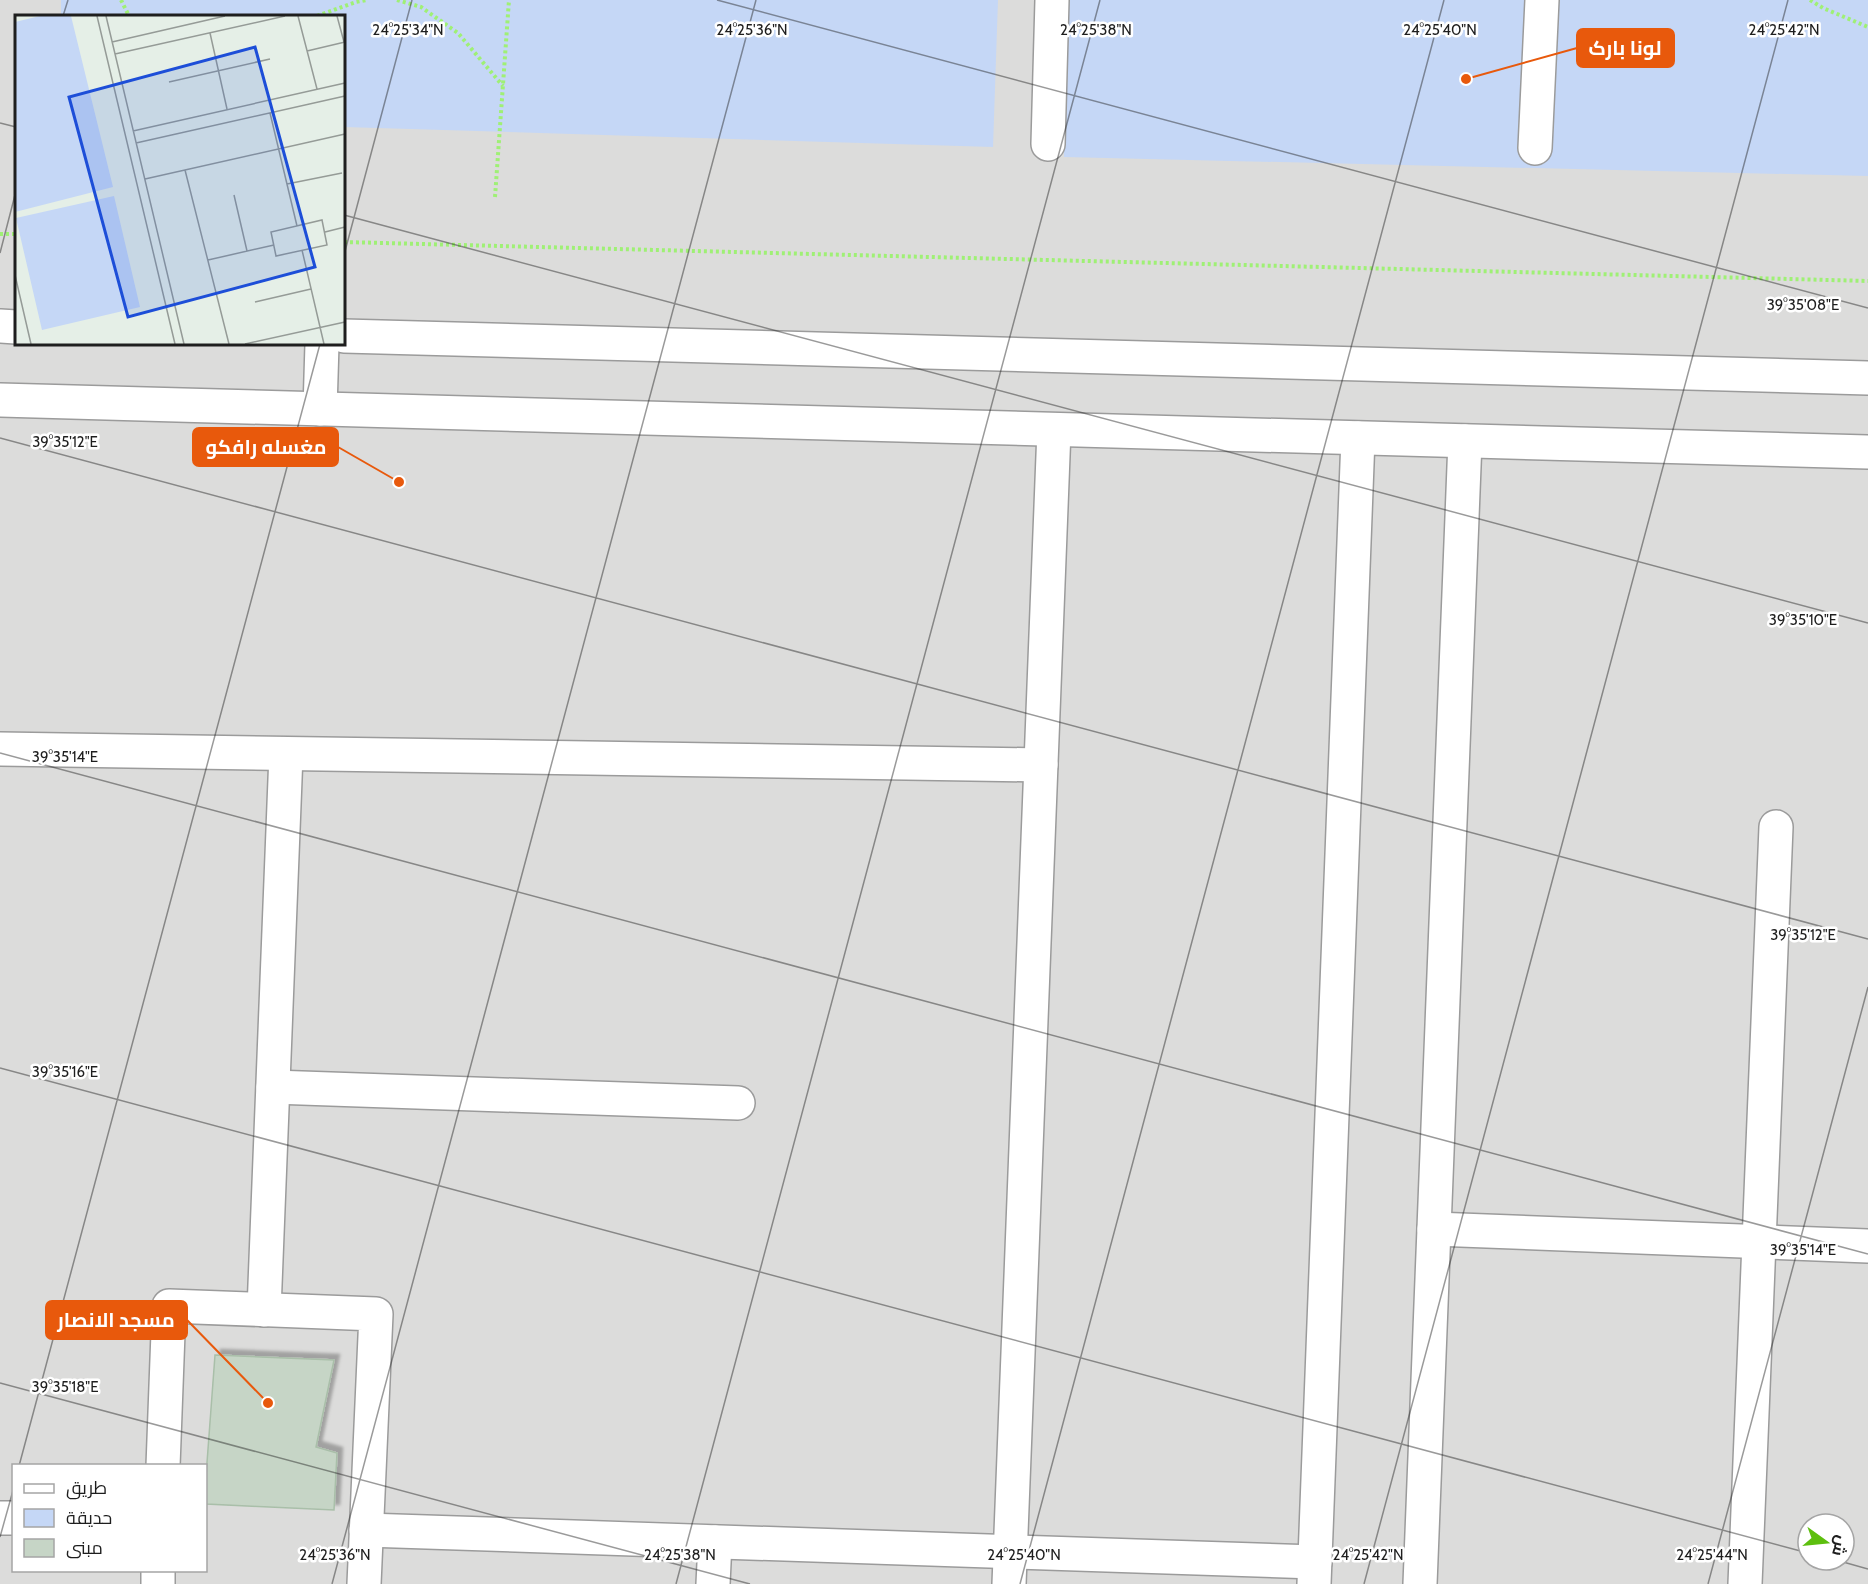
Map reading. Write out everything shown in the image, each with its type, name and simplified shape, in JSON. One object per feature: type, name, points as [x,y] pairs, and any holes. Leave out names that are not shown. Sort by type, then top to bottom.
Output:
[{"type":"street","points":[[1048,144],[1052,0]]},
{"type":"street","points":[[1535,148],[1542,0]]},
{"type":"street","points":[[0,326],[15,327]]},
{"type":"street","points":[[345,336],[1868,378]]},
{"type":"street","points":[[320,409],[322,345]]},
{"type":"street","points":[[0,400],[1868,452]]},
{"type":"street","points":[[1009,1584],[1054,430]]},
{"type":"street","points":[[366,1530],[1010,1552],[1315,1573],[1358,438]]},
{"type":"street","points":[[1420,1584],[1466,441]]},
{"type":"street","points":[[0,749],[1041,765]]},
{"type":"street","points":[[264,1310],[286,754]]},
{"type":"street","points":[[1745,1584],[1776,827]]},
{"type":"street","points":[[273,1087],[738,1103]]},
{"type":"street","points":[[1434,1229],[1868,1246]]},
{"type":"street","points":[[163,1464],[169,1306],[376,1314],[364,1584]]},
{"type":"street","points":[[713,1584],[715,1542]]},
{"type":"path","points":[[120,0],[128,15]]},
{"type":"path","points":[[320,15],[367,0]]},
{"type":"path","points":[[397,0],[421,7],[458,33],[503,86]]},
{"type":"path","points":[[495,197],[509,0]]},
{"type":"path","points":[[1810,0],[1823,9],[1868,27]]},
{"type":"path","points":[[345,243],[1868,281]]},
{"type":"shaded area","points":[[0,0],[1868,0],[1868,1584],[0,1584]]},
{"type":"green space","points":[[61,0],[998,0],[993,147],[345,127],[345,15],[61,15]]},
{"type":"green space","points":[[1065,0],[1868,0],[1868,176],[1064,157]]},
{"type":"building","points":[[215,1355],[334,1360],[316,1447],[337,1453],[334,1510],[207,1504],[207,1464]]},
{"type":"place","name":"لونا بارک","points":[[1466,79]]},
{"type":"place","name":"مغسله رافكو","points":[[399,482]]},
{"type":"place","name":"مسجد الانصار","points":[[268,1403]]}]
